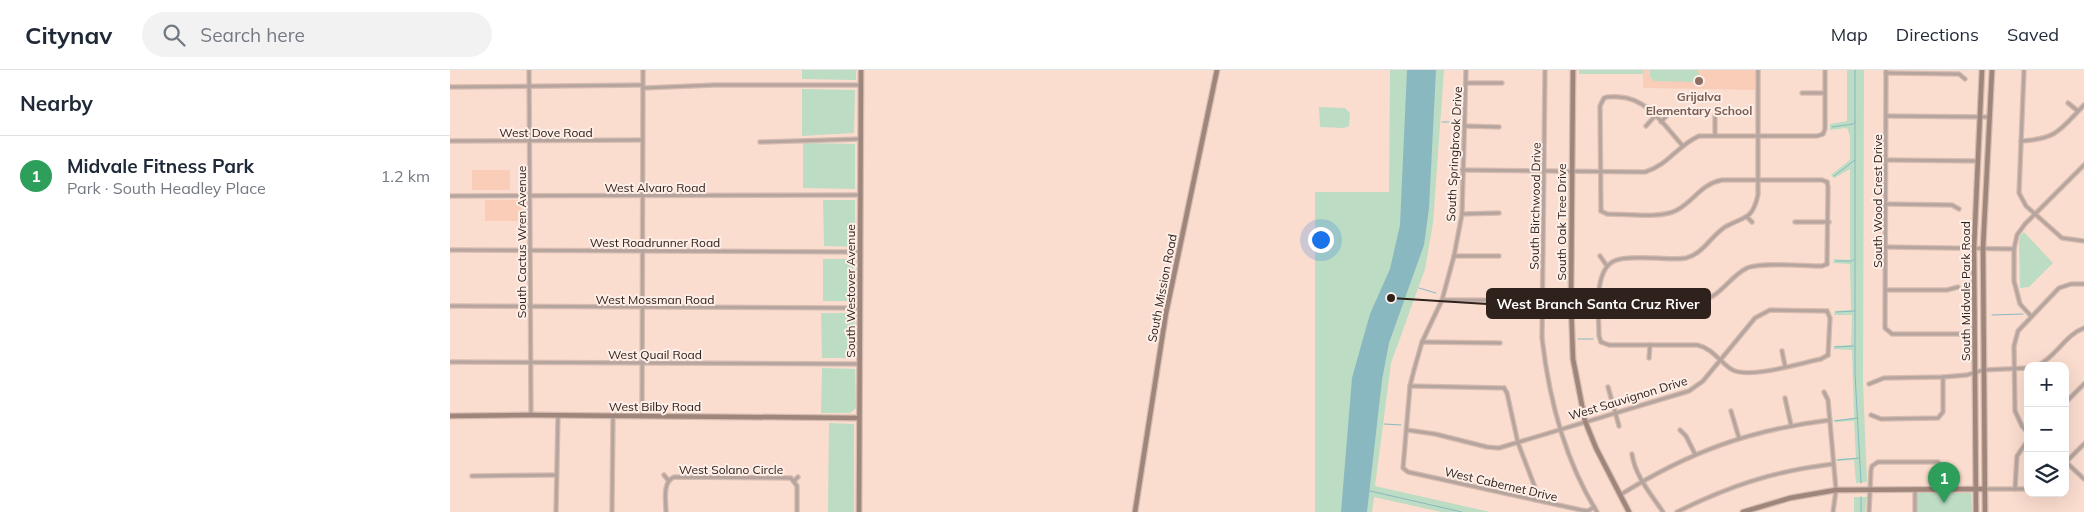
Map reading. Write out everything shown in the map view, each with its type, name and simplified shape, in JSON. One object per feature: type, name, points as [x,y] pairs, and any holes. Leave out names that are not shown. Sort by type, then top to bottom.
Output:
[{"type":"street","name":"South Cactus Wren Avenue","points":[[529,70],[531,415]]},
{"type":"street","points":[[642,416],[643,70]]},
{"type":"street","name":"South Westover Avenue","points":[[859,512],[862,70]]},
{"type":"street","name":"South Mission Road","points":[[1135,512],[1166,314],[1217,70]]},
{"type":"street","name":"South Springbrook Drive","points":[[1404,469],[1410,386],[1422,342],[1442,300],[1454,256],[1462,214],[1466,70]]},
{"type":"street","name":"South Birchwood Drive","points":[[1545,70],[1542,338],[1551,400],[1560,429],[1572,464],[1597,512]]},
{"type":"street","name":"South Oak Tree Drive","points":[[1572,70],[1571,301],[1573,359],[1585,421],[1596,448],[1629,512]]},
{"type":"street","points":[[1758,70],[1758,179],[1756,203],[1747,217],[1726,227],[1698,252],[1686,258],[1627,258],[1614,260],[1607,266],[1600,277],[1599,336],[1600,343],[1609,345],[1697,345],[1706,347],[1731,369],[1739,373],[1752,373],[1785,366],[1782,351]]},
{"type":"street","points":[[1462,170],[1645,172],[1663,164],[1682,145],[1699,136],[1819,136],[1824,134],[1825,129],[1825,70]]},
{"type":"street","name":"South Midvale Park Road","points":[[1976,512],[1979,370],[1977,161],[1981,116],[1982,70]]},
{"type":"street","name":"South Midvale Park Road","points":[[1985,512],[1979,370],[1975,334],[1978,248],[1990,116],[1992,70]]},
{"type":"street","points":[[2024,70],[2019,192],[2026,206],[2062,238],[2084,241]]},
{"type":"street","points":[[1886,72],[1959,74],[1965,78]]},
{"type":"street","name":"South Wood Crest Drive","points":[[1886,72],[1885,325],[1887,331],[1892,334],[1975,334]]},
{"type":"street","points":[[1466,83],[1502,83]]},
{"type":"street","points":[[450,87],[861,85]]},
{"type":"street","points":[[1802,93],[1824,93]]},
{"type":"street","points":[[1442,300],[1700,301],[1715,296],[1741,272],[1753,266],[1828,265],[1828,180],[1758,179],[1713,181],[1702,188],[1677,211],[1665,215],[1607,214],[1600,212],[1600,106],[1603,98],[1619,97],[1635,100],[1646,107],[1682,145]]},
{"type":"street","points":[[2068,102],[2078,111]]},
{"type":"street","points":[[2021,141],[2042,140],[2055,134],[2084,105]]},
{"type":"street","points":[[1661,122],[1670,112]]},
{"type":"street","points":[[1715,115],[1715,135]]},
{"type":"street","points":[[1646,126],[1655,116]]},
{"type":"street","points":[[1886,116],[1990,116]]},
{"type":"street","points":[[1464,126],[1499,127]]},
{"type":"street","points":[[760,142],[861,139]]},
{"type":"street","name":"West Dove Road","points":[[450,141],[642,140]]},
{"type":"street","points":[[1887,160],[1977,161]]},
{"type":"street","points":[[2031,316],[2020,304],[2016,292],[2014,249],[2017,235],[2084,165]]},
{"type":"street","name":"West Alvaro Road","points":[[450,196],[860,195]]},
{"type":"street","points":[[1886,204],[1952,205],[1959,209]]},
{"type":"street","points":[[1462,214],[1499,213]]},
{"type":"street","points":[[1747,217],[1752,222]]},
{"type":"street","points":[[1795,222],[1829,222]]},
{"type":"street","points":[[1886,247],[2014,249]]},
{"type":"street","name":"West Roadrunner Road","points":[[450,250],[861,252]]},
{"type":"street","points":[[1454,256],[1499,256]]},
{"type":"street","points":[[1600,256],[1607,266]]},
{"type":"street","points":[[2024,428],[2015,412],[2014,346],[2018,331],[2059,288],[2071,284],[2084,284]]},
{"type":"street","points":[[1886,290],[1948,290],[1958,287]]},
{"type":"street","name":"West Mossman Road","points":[[450,306],[860,308]]},
{"type":"street","name":"West Sauvignon Drive","points":[[1407,430],[1435,434],[1486,447],[1499,448],[1518,443],[1585,421],[1689,391],[1703,381],[1755,318],[1764,312],[1776,310],[1828,310],[1830,318],[1830,356],[1785,366]]},
{"type":"street","points":[[2043,362],[2075,332],[2084,328]]},
{"type":"street","points":[[1422,342],[1500,343]]},
{"type":"street","points":[[1649,358],[1650,345]]},
{"type":"street","name":"West Quail Road","points":[[450,362],[860,364]]},
{"type":"street","points":[[1869,384],[1884,378],[1943,377],[1967,375],[1979,370],[2024,368]]},
{"type":"street","points":[[1872,415],[1882,419],[1938,418],[1943,412],[1943,377]]},
{"type":"street","points":[[2069,399],[2084,384]]},
{"type":"street","points":[[1410,386],[1504,387],[1518,443],[1536,490],[1535,500]]},
{"type":"street","points":[[1608,387],[1619,426]]},
{"type":"street","points":[[1824,392],[1828,400],[1832,464],[1836,490],[1833,512]]},
{"type":"street","points":[[1785,398],[1791,425]]},
{"type":"street","points":[[1731,411],[1739,438]]},
{"type":"street","points":[[556,512],[558,415]]},
{"type":"street","name":"West Bilby Road","points":[[450,416],[558,415],[860,418]]},
{"type":"street","points":[[612,512],[613,416]]},
{"type":"street","points":[[1620,496],[1642,481],[1695,454],[1739,438],[1791,425],[1830,420]]},
{"type":"street","points":[[1680,430],[1686,436],[1695,454]]},
{"type":"street","points":[[2069,459],[2084,444]]},
{"type":"street","points":[[2015,488],[2017,456],[2024,446]]},
{"type":"street","points":[[1632,454],[1634,464],[1642,481],[1663,512]]},
{"type":"street","points":[[1869,512],[1872,466],[1883,462],[1938,462],[1943,470],[1943,489]]},
{"type":"street","points":[[1677,512],[1716,492],[1758,477],[1832,464]]},
{"type":"street","points":[[2069,465],[2084,479]]},
{"type":"street","name":"West Cabernet Drive","points":[[1404,469],[1585,511],[1594,507]]},
{"type":"street","points":[[472,476],[556,475]]},
{"type":"street","points":[[664,475],[668,480]]},
{"type":"street","name":"West Solano Circle","points":[[666,512],[666,484],[668,480],[674,477],[789,478],[797,486],[797,512]]},
{"type":"street","points":[[794,481],[798,477]]},
{"type":"street","points":[[1743,512],[1790,498],[1836,490],[2024,488]]},
{"type":"street","points":[[1915,489],[1915,512]]},
{"type":"shaded area","name":"Grijalva Elementary School","points":[[1643,70],[1756,70],[1755,90],[1643,88]]},
{"type":"shaded area","points":[[472,170],[510,170],[510,190],[472,190]]},
{"type":"shaded area","points":[[485,200],[522,200],[522,221],[485,221]]},
{"type":"green space","points":[[802,70],[856,70],[856,80],[802,79]]},
{"type":"green space","points":[[1390,70],[1444,70],[1433,223],[1425,269],[1391,363],[1375,486],[1490,512],[1441,512],[1374,497],[1372,512],[1315,512],[1315,192],[1389,192]]},
{"type":"green space","points":[[1579,70],[1643,70],[1643,74],[1579,74]]},
{"type":"green space","points":[[1650,70],[1697,70],[1699,74],[1698,82],[1654,81],[1650,77]]},
{"type":"green space","points":[[1847,70],[1864,70],[1863,383],[1867,482],[1856,483],[1854,460],[1837,461],[1838,459],[1856,458],[1854,421],[1834,422],[1834,420],[1854,418],[1852,350],[1834,349],[1834,346],[1851,345],[1852,315],[1834,315],[1835,311],[1851,310],[1850,264],[1833,263],[1834,259],[1850,260],[1850,169],[1834,178],[1831,175],[1850,160],[1850,136],[1847,128],[1830,130],[1830,124],[1847,121]]},
{"type":"green space","points":[[802,89],[855,90],[854,133],[802,136]]},
{"type":"green space","points":[[1319,107],[1345,108],[1350,113],[1349,126],[1344,128],[1320,127]]},
{"type":"green space","points":[[803,143],[855,144],[855,189],[803,188]]},
{"type":"green space","points":[[823,200],[855,200],[855,247],[824,246]]},
{"type":"green space","points":[[2024,232],[2053,263],[2029,287],[2020,288],[2019,242],[2020,236]]},
{"type":"green space","points":[[823,259],[853,259],[854,301],[823,301]]},
{"type":"green space","points":[[821,313],[850,313],[855,317],[854,358],[822,358]]},
{"type":"green space","points":[[822,368],[855,369],[856,408],[850,413],[821,413]]},
{"type":"green space","points":[[829,423],[854,424],[854,512],[828,512]]},
{"type":"green space","points":[[1917,493],[1971,493],[1972,512],[1917,512]]},
{"type":"green space","points":[[1854,497],[1867,497],[1865,512],[1854,512]]},
{"type":"water","points":[[1407,70],[1436,70],[1429,208],[1424,245],[1389,343],[1382,380],[1367,512],[1341,512],[1352,378],[1370,314],[1390,269],[1400,225]]},
{"type":"waterway","points":[[1855,70],[1855,374],[1861,483]]},
{"type":"waterway","points":[[1442,122],[1460,122]]},
{"type":"waterway","points":[[1832,127],[1853,124],[1855,122]]},
{"type":"waterway","points":[[1834,176],[1855,160]]},
{"type":"waterway","points":[[1836,261],[1852,261],[1854,259]]},
{"type":"waterway","points":[[1419,288],[1436,293]]},
{"type":"waterway","points":[[1836,312],[1855,311]]},
{"type":"waterway","points":[[1992,315],[2023,314]]},
{"type":"waterway","points":[[1578,339],[1593,339]]},
{"type":"waterway","points":[[1835,347],[1854,346]]},
{"type":"waterway","points":[[1835,421],[1857,418]]},
{"type":"waterway","points":[[1384,424],[1401,425]]},
{"type":"waterway","points":[[1837,460],[1859,458]]},
{"type":"waterway","points":[[1370,491],[1462,512]]},
{"type":"waterway","points":[[1861,497],[1861,512]]},
{"type":"place","name":"Grijalva Elementary School","points":[[1699,81]]},
{"type":"place","name":"West Branch Santa Cruz River","points":[[1391,298]]},
{"type":"place","name":"Midvale Fitness Park","points":[[1944,503]]}]
